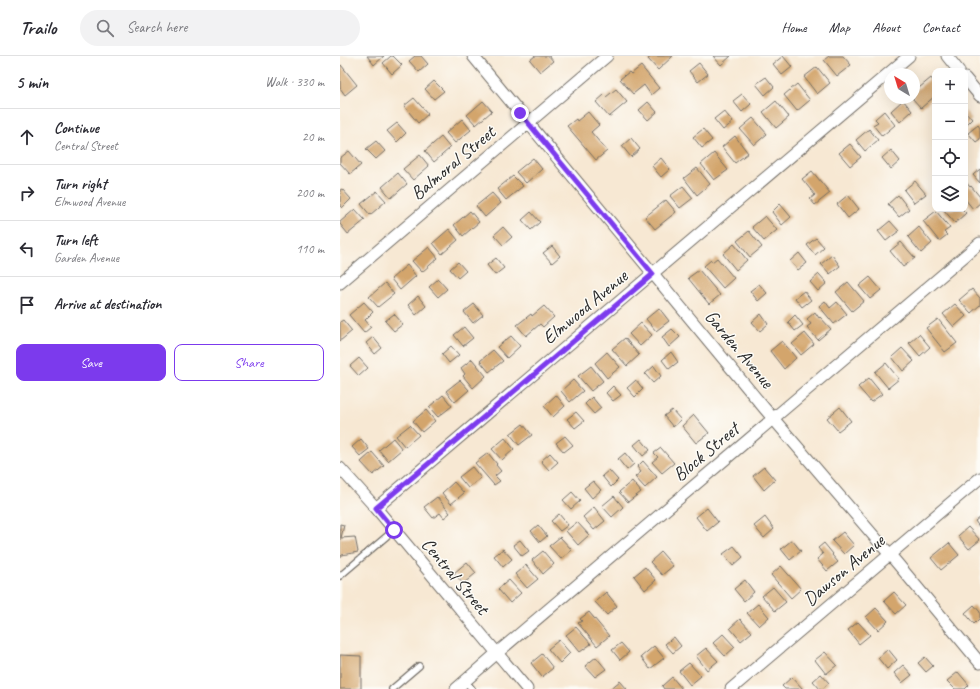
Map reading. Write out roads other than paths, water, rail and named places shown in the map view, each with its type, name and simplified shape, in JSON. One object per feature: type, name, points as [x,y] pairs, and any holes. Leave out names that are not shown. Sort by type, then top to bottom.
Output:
[{"type":"street","name":"Garden Avenue","points":[[473,56],[653,274],[890,554],[980,663]]},
{"type":"street","name":"Balmoral Street","points":[[340,283],[606,56]]},
{"type":"street","name":"Elmwood Avenue","points":[[376,508],[909,56]]},
{"type":"street","points":[[947,56],[957,68]]},
{"type":"street","points":[[968,82],[980,96]]},
{"type":"street","name":"Block Street","points":[[456,689],[468,685],[496,653],[980,243]]},
{"type":"street","name":"Central Street","points":[[340,468],[376,508],[527,689]]},
{"type":"street","name":"Dawson Avenue","points":[[731,689],[980,478]]},
{"type":"lane","points":[[340,576],[394,530]]},
{"type":"lane","points":[[392,689],[420,666]]}]
